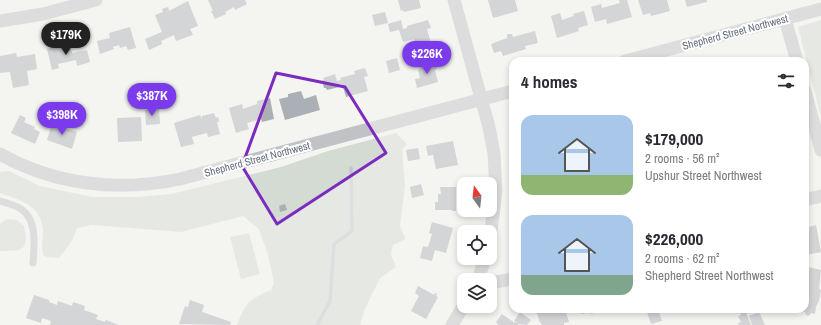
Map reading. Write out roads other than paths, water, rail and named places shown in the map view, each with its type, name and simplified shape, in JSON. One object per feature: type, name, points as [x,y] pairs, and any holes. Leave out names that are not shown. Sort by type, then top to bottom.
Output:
[{"type":"street","points":[[0,22],[96,0]]},
{"type":"street","points":[[454,0],[491,140],[496,178],[495,204],[492,225]]},
{"type":"street","name":"Shepherd Street Northwest","points":[[640,57],[821,9]]},
{"type":"street","points":[[785,19],[796,57]]},
{"type":"street","name":"Shepherd Street Northwest","points":[[0,154],[23,166],[45,174],[78,182],[109,185],[148,184],[180,179],[509,92]]},
{"type":"street","points":[[809,106],[821,150]]},
{"type":"street","points":[[809,199],[821,196]]},
{"type":"street","points":[[497,283],[509,280]]},
{"type":"street","points":[[452,325],[459,313]]},
{"type":"lane","points":[[0,201],[22,209],[30,219],[33,228],[34,246],[32,263]]},
{"type":"waterway","points":[[317,325],[330,301],[334,244],[352,231],[351,168]]}]
